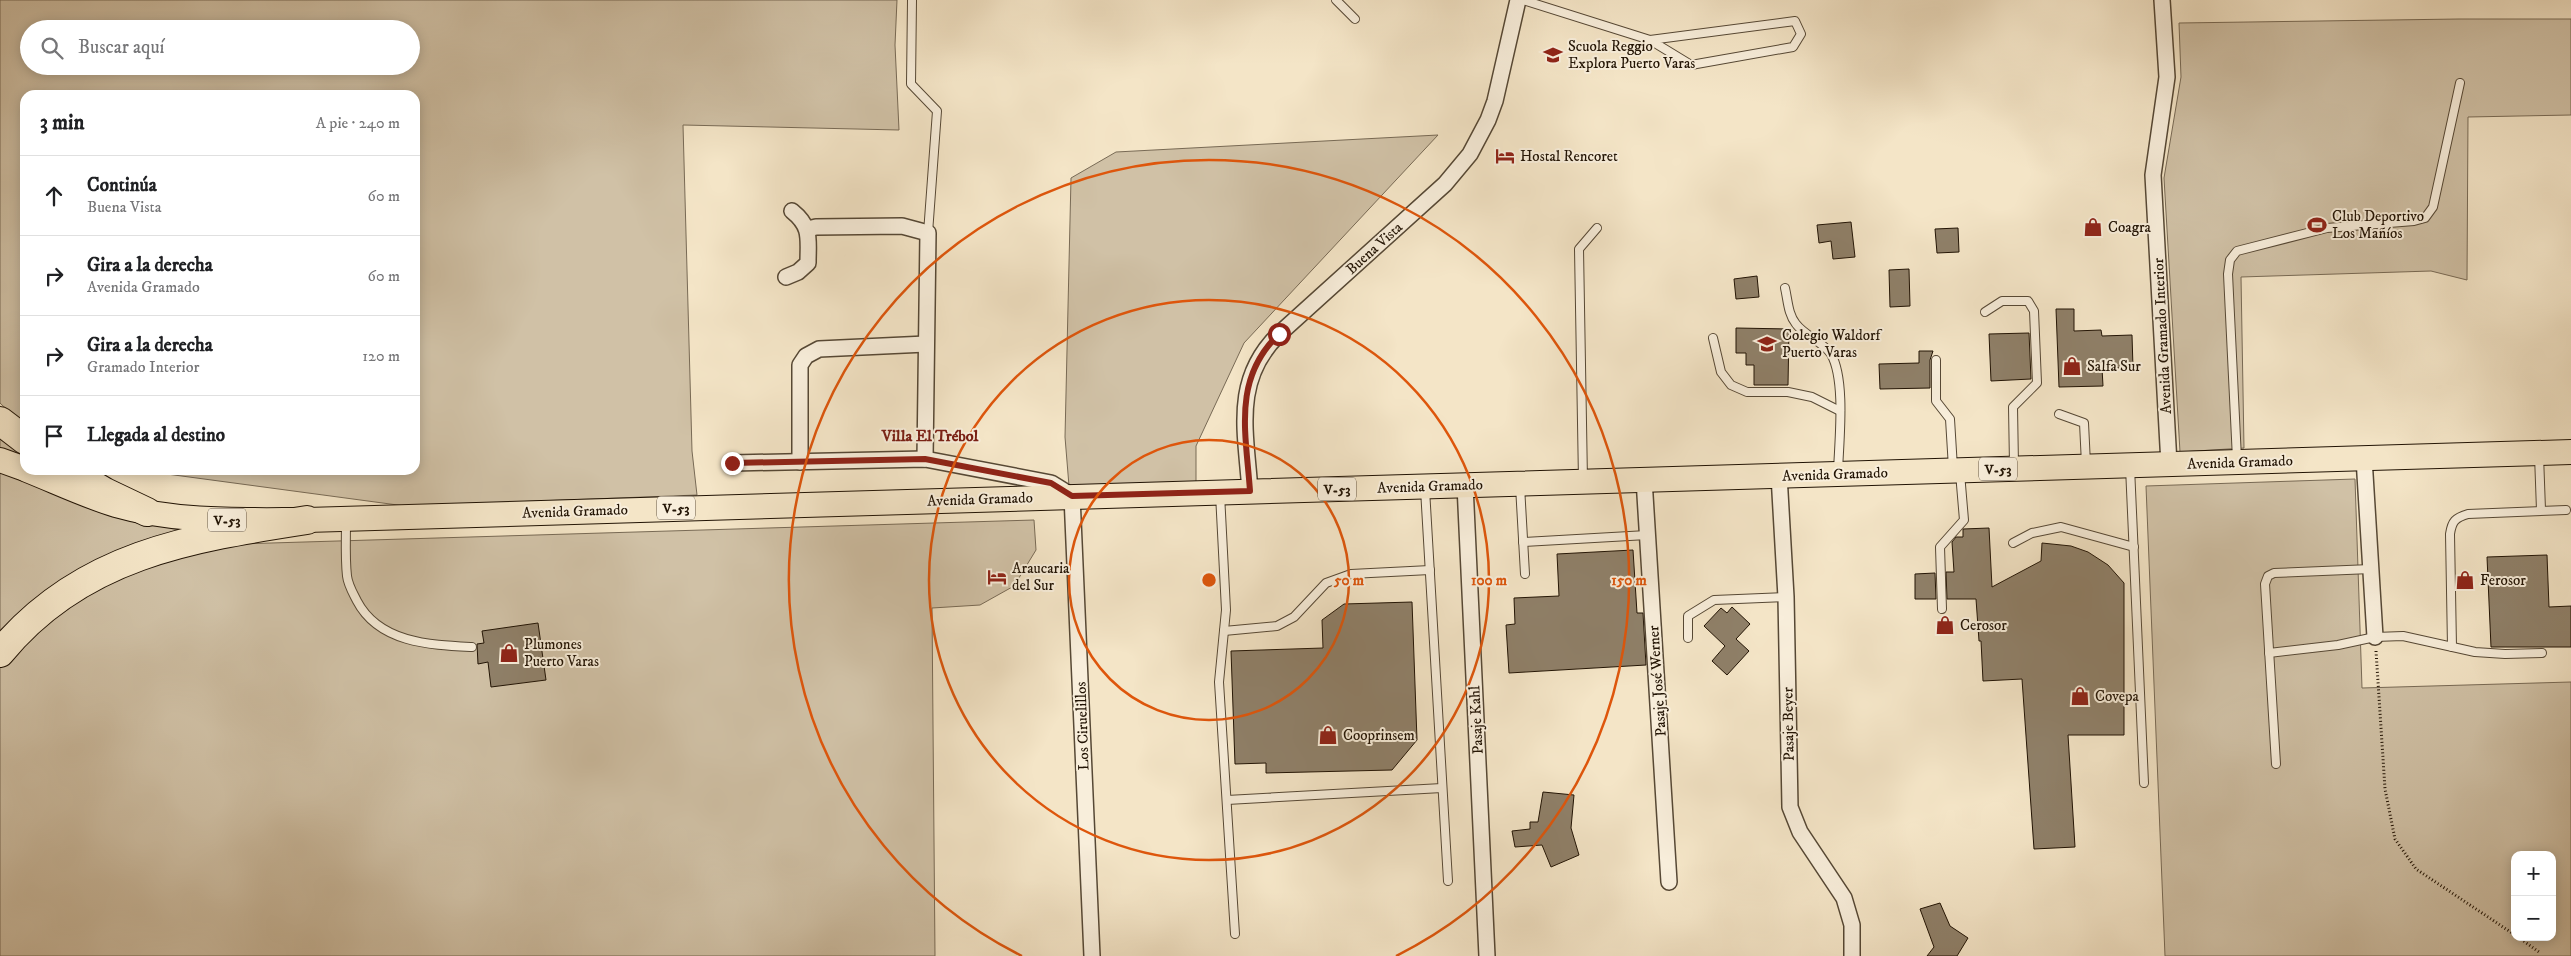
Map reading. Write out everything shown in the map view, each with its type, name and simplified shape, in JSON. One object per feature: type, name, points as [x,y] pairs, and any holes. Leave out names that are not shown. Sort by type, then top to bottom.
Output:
[{"type":"highway","points":[[0,421],[20,436]]},
{"type":"highway","points":[[76,475],[105,492],[147,512]]},
{"type":"highway","points":[[0,653],[17,632],[42,608],[91,577],[117,564],[179,542],[307,520]]},
{"type":"main road","name":"Avenida Gramado","points":[[39,475],[116,505],[147,512],[221,520],[307,520],[2571,452]]},
{"type":"main road","name":"Avenida Gramado","points":[[0,460],[20,468]]},
{"type":"street","name":"Buena Vista","points":[[1250,491],[1245,401],[1247,385],[1259,356],[1279,334],[1444,184],[1470,154],[1488,120],[1495,101],[1518,0]]},
{"type":"street","name":"Avenida Gramado Interior","points":[[2162,0],[2167,77],[2153,175],[2169,464]]},
{"type":"street","points":[[786,277],[798,272],[808,263],[808,230],[802,219],[792,210]]},
{"type":"street","points":[[808,230],[816,227],[902,226],[928,233],[925,459]]},
{"type":"street","points":[[800,462],[800,365],[806,356],[819,348],[926,344]]},
{"type":"street","points":[[2364,458],[2375,637]]},
{"type":"street","points":[[732,463],[925,459],[1051,483],[1072,496]]},
{"type":"street","name":"Pasaje Beyer","points":[[1779,475],[1786,597],[1790,807],[1800,832],[1844,898],[1852,926],[1852,956]]},
{"type":"street","name":"Pasaje José Werner","points":[[1644,479],[1670,882]]},
{"type":"street","name":"Pasaje Kahl","points":[[1465,485],[1487,956]]},
{"type":"street","name":"Los Ciruelillos","points":[[1072,496],[1092,956]]},
{"type":"lane","points":[[912,0],[911,84],[937,111],[928,233]]},
{"type":"lane","points":[[1336,0],[1356,19]]},
{"type":"lane","points":[[1523,0],[1650,40],[1691,65],[1793,47],[1801,34],[1795,21],[1650,40]]},
{"type":"lane","points":[[2237,462],[2228,274],[2230,260],[2237,251],[2327,228],[2414,221],[2425,218],[2434,207],[2460,83]]},
{"type":"lane","points":[[1583,481],[1579,249],[1597,228]]},
{"type":"lane","points":[[1786,288],[1790,313],[1797,326],[1816,339],[1830,354],[1837,372],[1840,411],[1838,474]]},
{"type":"lane","points":[[1985,312],[2002,301],[2015,300],[2028,301],[2034,311],[2037,383],[2013,407],[2014,468]]},
{"type":"lane","points":[[1713,338],[1721,372],[1731,385],[1747,392],[1788,392],[1812,397],[1840,411]]},
{"type":"lane","points":[[1936,360],[1936,401],[1950,419],[1964,520],[1940,547],[1942,609]]},
{"type":"lane","points":[[2059,414],[2084,422],[2086,466]]},
{"type":"lane","points":[[2539,453],[2541,510]]},
{"type":"lane","points":[[2130,465],[2144,783]]},
{"type":"lane","points":[[1520,483],[1525,574]]},
{"type":"lane","points":[[1425,486],[1448,881]]},
{"type":"lane","points":[[1220,492],[1226,610],[1219,682],[1235,934]]},
{"type":"lane","points":[[2452,647],[2450,534],[2452,523],[2457,517],[2468,514],[2566,510]]},
{"type":"lane","points":[[346,518],[347,576],[365,615],[388,633],[422,643],[472,647]]},
{"type":"lane","points":[[2013,543],[2032,534],[2061,527],[2134,547]]},
{"type":"lane","points":[[1523,542],[1647,535]]},
{"type":"lane","points":[[2276,764],[2265,584],[2268,576],[2274,573],[2371,569]]},
{"type":"lane","points":[[1224,631],[1277,626],[1294,617],[1326,583],[1351,574],[1430,570]]},
{"type":"lane","points":[[1688,638],[1688,616],[1714,600],[1786,597]]},
{"type":"lane","points":[[2269,652],[2338,645],[2375,637],[2403,636],[2452,647],[2505,654],[2542,653]]},
{"type":"lane","points":[[1226,800],[1442,788]]},
{"type":"path","points":[[2375,637],[2385,789],[2395,839],[2416,869],[2511,931]]},
{"type":"path","points":[[2524,941],[2539,952]]},
{"type":"shaded area","points":[[0,0],[897,0],[895,45],[899,130],[683,125],[692,451],[697,495],[405,506],[174,475],[420,475],[420,90],[20,90],[20,422],[0,403]]},
{"type":"shaded area","name":"Club Deportivo Los Mañíos","points":[[2571,19],[2571,115],[2468,117],[2467,280],[2431,271],[2241,277],[2244,448],[2180,452],[2164,178],[2181,77],[2179,23]]},
{"type":"shaded area","points":[[1438,135],[1244,343],[1196,446],[1196,483],[1069,486],[1065,437],[1071,178],[1116,152]]},
{"type":"shaded area","points":[[0,436],[20,450],[20,475],[36,475],[132,517],[238,544],[1034,520],[1036,550],[1014,586],[980,605],[932,608],[935,956],[0,956]]},
{"type":"shaded area","points":[[2355,479],[2362,688],[2571,682],[2571,956],[2165,956],[2146,486]]},
{"type":"building","points":[[1851,222],[1855,257],[1833,259],[1831,241],[1819,243],[1817,225]]},
{"type":"building","points":[[1958,228],[1959,252],[1937,253],[1935,229]]},
{"type":"building","points":[[1909,269],[1910,306],[1890,307],[1889,270]]},
{"type":"building","points":[[1757,276],[1759,297],[1736,299],[1734,279]]},
{"type":"building","points":[[2056,309],[2074,309],[2074,331],[2101,330],[2102,336],[2132,335],[2133,368],[2102,368],[2103,386],[2059,387]]},
{"type":"building","points":[[1736,328],[1789,329],[1788,385],[1754,385],[1754,365],[1746,365],[1746,353],[1736,353]]},
{"type":"building","points":[[2029,333],[2031,379],[1991,381],[1989,334]]},
{"type":"building","points":[[1919,351],[1933,351],[1930,360],[1930,388],[1880,389],[1879,364],[1919,363]]},
{"type":"building","points":[[1989,528],[1992,587],[2041,561],[2042,543],[2071,546],[2088,552],[2108,565],[2124,583],[2124,735],[2068,735],[2075,847],[2034,849],[2022,679],[1983,681],[1976,599],[1947,599],[1946,572],[1954,572],[1952,542],[1956,537],[1963,537],[1963,529]]},
{"type":"building","points":[[1633,550],[1637,613],[1643,613],[1646,665],[1509,673],[1506,625],[1515,624],[1514,598],[1559,596],[1557,554]]},
{"type":"building","points":[[2547,555],[2549,607],[2571,606],[2571,647],[2491,647],[2487,557]]},
{"type":"building","points":[[1935,573],[1936,599],[1915,599],[1915,574]]},
{"type":"building","points":[[1412,602],[1417,740],[1392,770],[1266,773],[1266,763],[1235,764],[1231,651],[1323,648],[1322,620],[1344,604]]},
{"type":"building","points":[[1732,607],[1750,624],[1736,639],[1749,651],[1727,675],[1712,661],[1725,646],[1704,626],[1721,608],[1727,613]]},
{"type":"building","name":"Plumones Puerto Varas","points":[[538,623],[546,680],[491,687],[488,662],[478,664],[477,644],[484,643],[482,631]]},
{"type":"building","points":[[1543,792],[1574,795],[1571,828],[1579,855],[1551,867],[1542,845],[1515,847],[1512,831],[1530,829],[1530,822],[1538,822]]},
{"type":"building","points":[[1940,903],[1950,926],[1968,938],[1957,956],[1927,956],[1934,947],[1920,909]]},
{"type":"place","name":"Scuola Reggio Explora Puerto Varas","points":[[1553,55]]},
{"type":"place","name":"Hostal Rencoret","points":[[1505,156]]},
{"type":"place","name":"Club Deportivo Los Mañíos","points":[[2317,225]]},
{"type":"place","name":"Coagra","points":[[2093,227]]},
{"type":"place","name":"Colegio Waldorf Puerto Varas","points":[[1767,344]]},
{"type":"place","name":"Salfa Sur","points":[[2072,366]]},
{"type":"place","name":"Araucaria del Sur","points":[[997,577]]},
{"type":"place","name":"Ferosor","points":[[2465,580]]},
{"type":"place","name":"Cerosor","points":[[1945,625]]},
{"type":"place","name":"Plumones Puerto Varas","points":[[509,653]]},
{"type":"place","name":"Covepa","points":[[2080,696]]},
{"type":"place","name":"Cooprinsem","points":[[1328,735]]},
{"type":"district","name":"Villa El Trébol","points":[[930,435]]},
{"type":"route","points":[[732,463],[925,459],[1051,483],[1062,488],[1072,496],[1250,491],[1245,417],[1247,385],[1259,356],[1279,334]]}]
